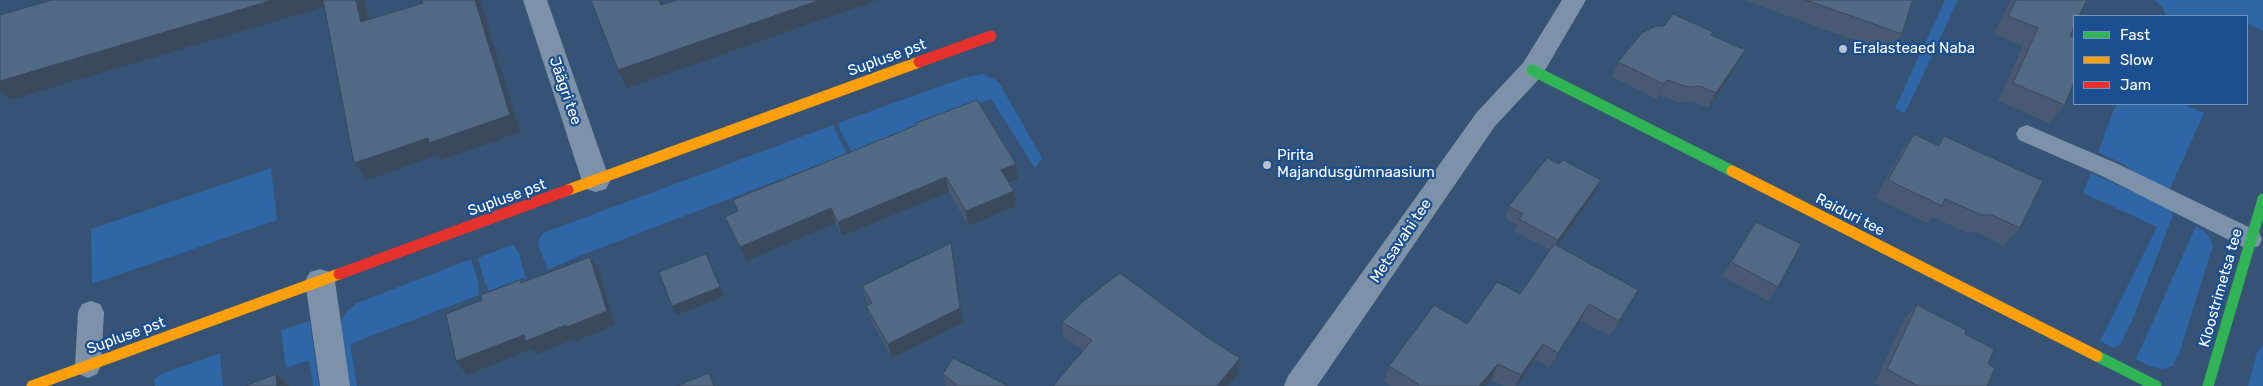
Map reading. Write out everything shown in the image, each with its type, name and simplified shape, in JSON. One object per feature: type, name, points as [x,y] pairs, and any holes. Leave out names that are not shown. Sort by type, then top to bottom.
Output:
[{"type":"street","name":"Jäägri tee","points":[[535,0],[596,181]]},
{"type":"street","name":"Metsavahi tee","points":[[1299,386],[1486,119],[1532,70],[1574,0]]},
{"type":"street","name":"Supluse pst","points":[[32,386],[991,36]]},
{"type":"street","name":"Raiduri tee","points":[[1532,70],[2156,386]]},
{"type":"street","name":"Kloostrimetsa tee","points":[[2208,386],[2263,199]]},
{"type":"street","points":[[320,281],[335,386]]},
{"type":"lane","points":[[2027,134],[2110,170],[2250,238]]},
{"type":"lane","points":[[88,366],[91,312]]},
{"type":"shaded area","points":[[1945,0],[1958,0],[1905,113],[1895,108]]},
{"type":"shaded area","points":[[2155,0],[2263,0],[2263,31],[2248,24],[2248,15],[2166,15],[2163,8]]},
{"type":"shaded area","points":[[983,74],[998,81],[1041,156],[1041,160],[1035,168],[991,99],[852,152],[840,130],[838,123],[963,78]]},
{"type":"shaded area","points":[[2116,105],[2184,105],[2204,113],[2169,191],[2144,179],[2123,164],[2098,152]]},
{"type":"shaded area","points":[[833,125],[847,154],[582,255],[548,271],[538,241],[543,233]]},
{"type":"shaded area","points":[[271,168],[277,220],[92,284],[91,229]]},
{"type":"shaded area","points":[[2091,173],[2164,206],[2171,210],[2173,215],[2134,316],[2120,345],[2115,347],[2100,341],[2157,227],[2083,193]]},
{"type":"shaded area","points":[[2196,226],[2208,234],[2213,245],[2180,351],[2173,366],[2162,369],[2150,366],[2136,359]]},
{"type":"shaded area","points":[[514,245],[519,254],[526,280],[523,278],[489,291],[478,258]]},
{"type":"shaded area","points":[[471,259],[478,281],[479,295],[350,344],[357,386],[350,386],[340,323],[346,312],[357,303]]},
{"type":"shaded area","points":[[309,321],[319,386],[313,386],[309,360],[286,368],[281,330]]},
{"type":"shaded area","points":[[2263,345],[2263,386],[2248,386],[2257,352]]},
{"type":"shaded area","points":[[220,353],[223,386],[155,386],[154,379],[159,375]]},
{"type":"building","points":[[52,0],[273,0],[0,81],[0,15]]},
{"type":"building","points":[[323,0],[356,0],[361,22],[423,3],[422,0],[475,0],[510,115],[429,143],[428,138],[354,163]]},
{"type":"building","points":[[591,0],[659,0],[661,5],[677,0],[820,0],[618,70]]},
{"type":"building","points":[[1806,0],[1914,0],[1902,34]]},
{"type":"building","points":[[2016,0],[2087,0],[2080,15],[2073,15],[2073,29],[2070,36],[2073,38],[2073,85],[2065,105],[2013,83],[2038,28],[2008,16]]},
{"type":"building","points":[[1673,14],[1713,32],[1711,35],[1745,50],[1716,93],[1700,86],[1688,87],[1667,80],[1664,84],[1618,62],[1642,33],[1656,26],[1664,26]]},
{"type":"building","points":[[977,100],[1016,164],[1001,170],[1014,191],[966,211],[946,177],[838,222],[831,208],[740,247],[725,217],[738,211],[733,200],[917,125],[916,123]]},
{"type":"building","points":[[1914,134],[1939,146],[1944,136],[2043,181],[2020,228],[1992,215],[1982,215],[1945,199],[1942,206],[1888,180]]},
{"type":"building","points":[[1547,158],[1559,164],[1563,160],[1601,180],[1558,240],[1519,219],[1523,214],[1509,206]]},
{"type":"building","points":[[1756,222],[1801,244],[1778,287],[1731,262]]},
{"type":"building","points":[[951,243],[960,308],[888,344],[866,306],[872,303],[862,286]]},
{"type":"building","points":[[1554,244],[1638,290],[1619,321],[1589,304],[1558,353],[1543,344],[1521,375],[1498,364],[1479,386],[1419,386],[1389,366],[1434,305],[1467,324],[1497,282],[1520,294]]},
{"type":"building","points":[[706,254],[720,287],[672,306],[659,272]]},
{"type":"building","points":[[590,257],[607,311],[526,341],[524,335],[456,361],[446,314],[482,300],[481,295],[520,280],[521,283]]},
{"type":"building","points":[[1120,273],[1208,338],[1240,358],[1217,386],[1053,386],[1092,340],[1062,322],[1086,299]]},
{"type":"building","points":[[1917,305],[1966,330],[1965,334],[1994,349],[1988,364],[1995,368],[1987,386],[1918,386],[1887,369]]},
{"type":"building","points":[[953,358],[1008,386],[955,386],[956,384],[943,374]]},
{"type":"building","points":[[709,373],[714,386],[677,386]]},
{"type":"building","points":[[276,374],[277,386],[245,386]]},
{"type":"traffic: fast","points":[[1532,70],[1732,171]]},
{"type":"traffic: fast","points":[[2208,386],[2263,199]]},
{"type":"traffic: fast","points":[[2097,356],[2156,386]]},
{"type":"traffic: slow","points":[[568,190],[919,62]]},
{"type":"traffic: slow","points":[[1732,171],[2097,356]]},
{"type":"traffic: slow","points":[[32,386],[339,274]]},
{"type":"traffic: jam","points":[[919,62],[991,36]]},
{"type":"traffic: jam","points":[[339,274],[568,190]]},
{"type":"place","name":"Eralasteaed Naba","points":[[1843,49]]},
{"type":"place","name":"Pirita Majandusgümnaasium","points":[[1267,165]]}]
